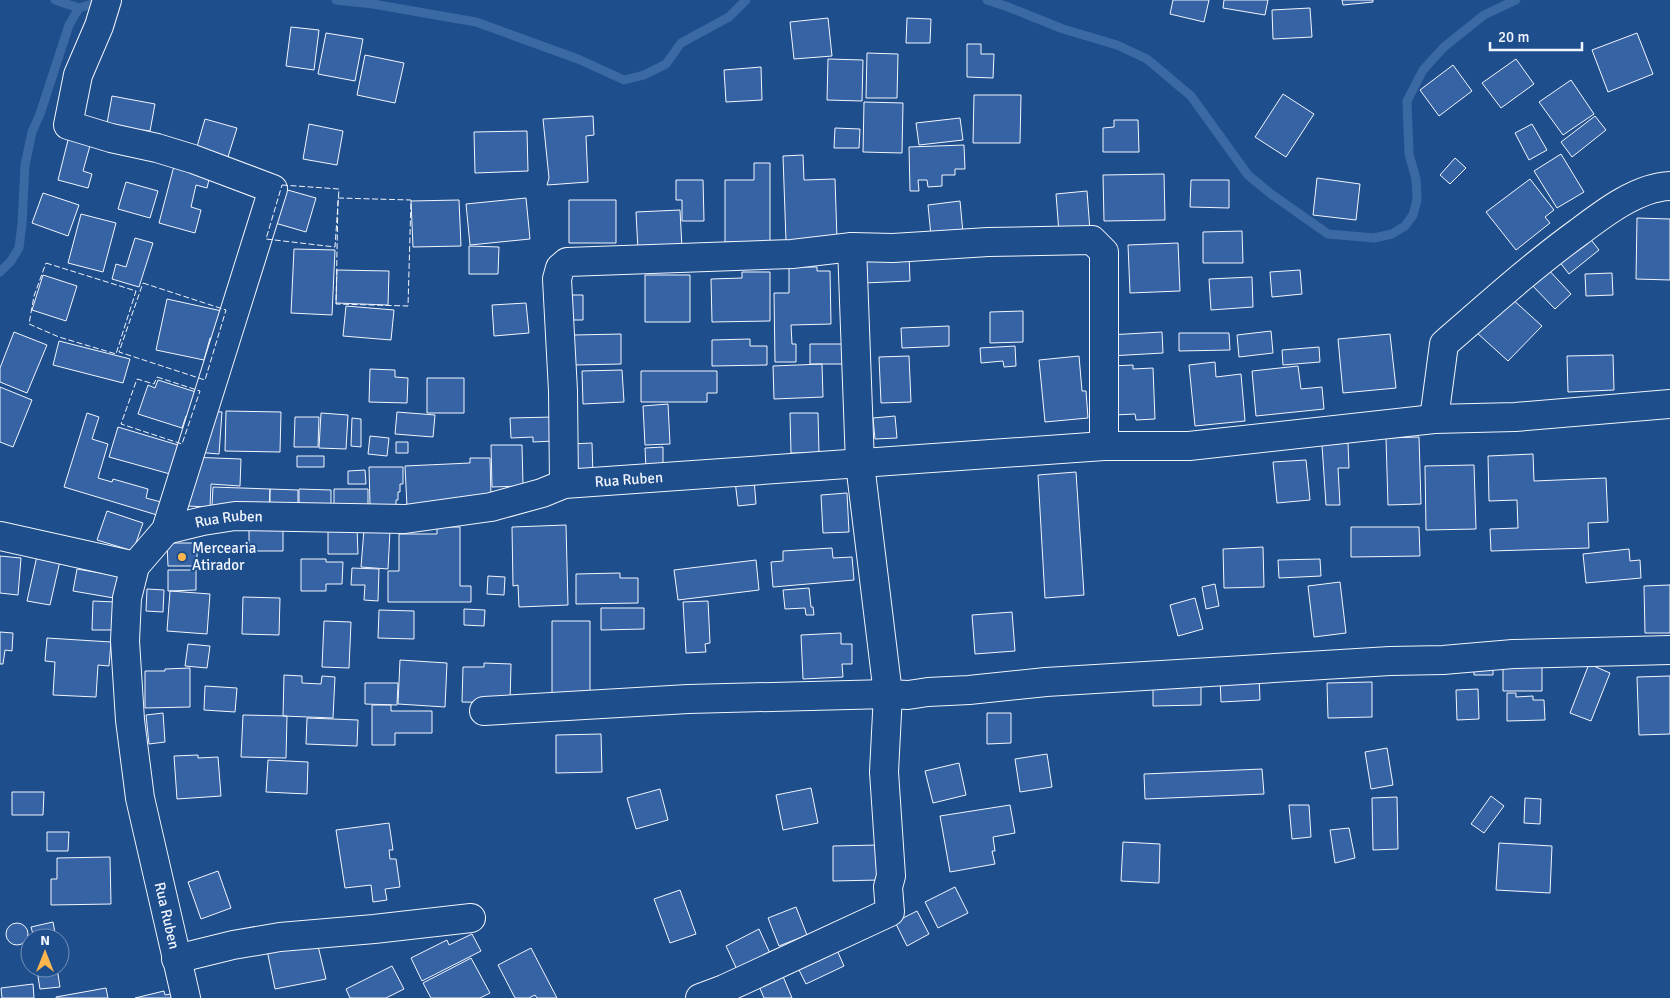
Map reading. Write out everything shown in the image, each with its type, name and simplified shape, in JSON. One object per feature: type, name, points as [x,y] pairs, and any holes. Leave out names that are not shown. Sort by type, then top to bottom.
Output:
[{"type":"street","name":"Rua Ruben","points":[[107,0],[99,26],[78,75],[68,125],[193,159],[273,189],[166,530]]},
{"type":"street","points":[[1434,419],[1444,344],[1542,259],[1590,224],[1627,199],[1661,186],[1670,186]]},
{"type":"street","points":[[564,484],[557,279],[560,268],[567,262],[792,254],[852,247],[893,248],[988,242],[1092,240],[1104,252],[1104,446]]},
{"type":"street","points":[[700,998],[724,989],[890,912],[888,887],[891,876],[884,772],[888,694],[860,464],[852,247]]},
{"type":"street","name":"Rua Ruben","points":[[166,530],[235,516],[405,519],[491,507],[542,494],[564,484],[1104,446],[1190,446],[1434,419],[1515,417],[1670,404]]},
{"type":"street","points":[[0,536],[135,566],[166,530]]},
{"type":"street","name":"Rua Ruben","points":[[135,566],[126,607],[125,642],[130,720],[140,798],[186,998]]},
{"type":"street","points":[[484,711],[688,699],[908,695],[1046,682],[1390,661],[1443,660],[1513,654],[1670,650]]},
{"type":"street","points":[[176,959],[233,945],[280,937],[471,918]]},
{"type":"building","points":[[1173,0],[1209,0],[1204,22],[1170,14]]},
{"type":"building","points":[[1224,0],[1268,0],[1265,15],[1223,8]]},
{"type":"building","points":[[1342,0],[1373,0],[1373,2],[1343,5]]},
{"type":"building","points":[[1310,8],[1312,37],[1273,39],[1272,10]]},
{"type":"building","points":[[828,18],[832,56],[794,59],[790,22]]},
{"type":"building","points":[[907,18],[931,19],[930,43],[906,43]]},
{"type":"building","points":[[291,27],[319,30],[314,70],[286,66]]},
{"type":"building","points":[[326,33],[363,39],[355,81],[318,74]]},
{"type":"building","points":[[1637,33],[1653,74],[1608,92],[1592,50]]},
{"type":"building","points":[[967,44],[981,44],[981,54],[994,54],[993,78],[967,77]]},
{"type":"building","points":[[867,53],[898,54],[897,98],[866,98]]},
{"type":"building","points":[[365,55],[404,63],[395,103],[357,95]]},
{"type":"building","points":[[828,59],[863,60],[862,101],[827,100]]},
{"type":"building","points":[[1516,59],[1534,84],[1501,108],[1482,83]]},
{"type":"building","points":[[1453,65],[1472,91],[1439,116],[1420,90]]},
{"type":"building","points":[[761,67],[762,100],[726,102],[724,70]]},
{"type":"building","points":[[1571,80],[1594,114],[1563,135],[1539,102]]},
{"type":"building","points":[[1283,94],[1314,114],[1286,157],[1255,137]]},
{"type":"building","points":[[974,95],[1021,95],[1020,143],[973,143]]},
{"type":"building","points":[[112,96],[155,104],[150,131],[143,130],[142,135],[106,129]]},
{"type":"building","points":[[864,102],[903,103],[902,153],[863,152]]},
{"type":"building","points":[[593,116],[594,135],[586,136],[588,182],[547,185],[549,178],[543,119]]},
{"type":"building","points":[[1595,116],[1606,130],[1572,157],[1561,142]]},
{"type":"building","points":[[960,118],[963,140],[919,145],[916,123]]},
{"type":"building","points":[[205,119],[237,128],[227,160],[196,150]]},
{"type":"building","points":[[1114,120],[1138,120],[1139,152],[1103,152],[1103,128],[1114,127]]},
{"type":"building","points":[[309,124],[343,131],[337,165],[303,159]]},
{"type":"building","points":[[1532,124],[1547,150],[1529,160],[1515,133]]},
{"type":"building","points":[[835,128],[860,129],[859,148],[834,148]]},
{"type":"building","points":[[527,131],[528,171],[475,173],[474,132]]},
{"type":"building","points":[[69,136],[91,142],[83,171],[92,174],[88,188],[58,180]]},
{"type":"building","points":[[964,145],[965,169],[955,169],[955,175],[942,175],[942,186],[928,187],[927,180],[918,180],[919,191],[910,191],[909,147]]},
{"type":"building","points":[[1561,154],[1584,192],[1557,208],[1534,171]]},
{"type":"building","points":[[803,155],[804,180],[835,179],[837,239],[786,241],[783,156]]},
{"type":"building","points":[[1455,158],[1466,168],[1450,184],[1440,175]]},
{"type":"building","points":[[175,162],[211,171],[207,188],[196,185],[191,207],[201,210],[195,233],[159,223]]},
{"type":"building","points":[[754,163],[770,163],[770,242],[725,242],[725,180],[754,180]]},
{"type":"building","points":[[1164,174],[1165,220],[1104,221],[1103,175]]},
{"type":"building","points":[[1317,178],[1360,184],[1356,220],[1313,215]]},
{"type":"building","points":[[1530,179],[1554,210],[1545,217],[1550,223],[1516,250],[1486,212]]},
{"type":"building","points":[[676,180],[703,180],[704,221],[682,221],[682,200],[676,200]]},
{"type":"building","points":[[1191,180],[1229,180],[1229,208],[1190,207]]},
{"type":"building","points":[[126,182],[158,191],[150,218],[118,209]]},
{"type":"building","points":[[284,189],[316,198],[306,232],[275,223]]},
{"type":"building","points":[[1087,191],[1090,231],[1059,233],[1056,194]]},
{"type":"building","points":[[43,193],[79,205],[68,236],[32,223]]},
{"type":"building","points":[[526,198],[530,239],[470,245],[466,204]]},
{"type":"building","points":[[459,200],[461,246],[413,247],[411,201]]},
{"type":"building","points":[[569,200],[616,200],[616,243],[569,243]]},
{"type":"building","points":[[960,201],[963,233],[931,236],[928,205]]},
{"type":"building","points":[[680,210],[682,248],[638,250],[636,212]]},
{"type":"building","points":[[81,214],[116,223],[103,272],[68,263]]},
{"type":"building","points":[[1637,218],[1670,219],[1670,280],[1636,279]]},
{"type":"building","points":[[1242,231],[1243,263],[1203,263],[1203,232]]},
{"type":"building","points":[[1585,232],[1599,250],[1569,274],[1555,256]]},
{"type":"building","points":[[135,238],[153,243],[139,287],[112,279],[116,264],[126,267]]},
{"type":"building","points":[[1178,243],[1180,291],[1130,293],[1128,245]]},
{"type":"building","points":[[469,246],[499,247],[498,274],[469,274]]},
{"type":"building","points":[[294,249],[335,250],[332,315],[291,313]]},
{"type":"building","points":[[909,253],[910,281],[864,283],[863,255]]},
{"type":"building","points":[[1545,266],[1571,294],[1555,309],[1528,281]]},
{"type":"building","points":[[789,267],[817,267],[817,271],[830,271],[831,324],[791,325],[792,344],[796,344],[796,362],[775,362],[774,293],[789,293]]},
{"type":"building","points":[[337,270],[389,271],[388,305],[336,303]]},
{"type":"building","points":[[1300,270],[1302,294],[1272,297],[1270,272]]},
{"type":"building","points":[[742,272],[770,272],[770,321],[712,322],[711,279],[742,278]]},
{"type":"building","points":[[1612,273],[1613,295],[1586,296],[1585,274]]},
{"type":"building","points":[[43,275],[77,286],[66,321],[32,310]]},
{"type":"building","points":[[645,275],[690,275],[690,322],[645,322]]},
{"type":"building","points":[[1252,277],[1253,307],[1211,310],[1209,279]]},
{"type":"building","points":[[565,295],[583,295],[583,320],[565,320]]},
{"type":"building","points":[[1510,297],[1542,326],[1508,361],[1476,332]]},
{"type":"building","points":[[167,299],[222,311],[216,339],[210,338],[204,360],[156,350]]},
{"type":"building","points":[[526,303],[529,333],[494,336],[492,305]]},
{"type":"building","points":[[346,306],[394,310],[391,340],[343,336]]},
{"type":"building","points":[[1023,311],[1023,342],[990,343],[990,312]]},
{"type":"building","points":[[949,326],[949,346],[902,348],[901,328]]},
{"type":"building","points":[[1271,331],[1273,353],[1239,357],[1237,335]]},
{"type":"building","points":[[14,332],[47,345],[27,393],[0,382],[0,368]]},
{"type":"building","points":[[1162,332],[1163,353],[1109,356],[1108,335]]},
{"type":"building","points":[[1179,333],[1229,333],[1230,350],[1179,351]]},
{"type":"building","points":[[621,334],[621,364],[574,365],[574,335]]},
{"type":"building","points":[[1390,334],[1396,388],[1343,393],[1338,339]]},
{"type":"building","points":[[750,339],[750,346],[767,346],[767,365],[712,366],[712,340]]},
{"type":"building","points":[[59,341],[130,359],[123,383],[53,365]]},
{"type":"building","points":[[810,344],[848,344],[848,364],[810,364]]},
{"type":"building","points":[[1015,346],[1016,366],[1004,367],[1003,361],[981,363],[980,348]]},
{"type":"building","points":[[1319,347],[1320,362],[1283,365],[1282,350]]},
{"type":"building","points":[[1613,355],[1614,390],[1568,392],[1567,356]]},
{"type":"building","points":[[909,356],[911,402],[881,403],[879,357]]},
{"type":"building","points":[[1079,356],[1082,391],[1086,391],[1088,418],[1045,422],[1039,360]]},
{"type":"building","points":[[1215,362],[1216,377],[1241,374],[1245,421],[1195,426],[1189,365]]},
{"type":"building","points":[[822,364],[823,397],[774,399],[773,366]]},
{"type":"building","points":[[1133,365],[1133,369],[1153,368],[1155,419],[1136,420],[1135,414],[1114,415],[1111,366]]},
{"type":"building","points":[[1298,366],[1301,389],[1322,387],[1324,409],[1256,416],[1252,371]]},
{"type":"building","points":[[370,369],[395,370],[395,377],[408,378],[407,403],[369,402]]},
{"type":"building","points":[[622,370],[624,402],[583,404],[582,371]]},
{"type":"building","points":[[641,371],[717,371],[717,393],[707,393],[707,402],[641,402]]},
{"type":"building","points":[[427,378],[464,378],[464,413],[427,413]]},
{"type":"building","points":[[158,380],[199,393],[191,417],[186,416],[182,428],[138,414],[148,385],[155,388]]},
{"type":"building","points":[[0,387],[32,400],[13,447],[0,442]]},
{"type":"building","points":[[668,404],[670,444],[645,445],[643,406]]},
{"type":"building","points":[[209,411],[222,412],[219,454],[196,452]]},
{"type":"building","points":[[226,411],[281,412],[280,452],[225,451]]},
{"type":"building","points":[[397,412],[435,415],[433,437],[395,434]]},
{"type":"building","points":[[87,413],[99,417],[92,439],[108,444],[98,478],[112,482],[113,479],[148,489],[146,498],[161,502],[167,518],[64,487]]},
{"type":"building","points":[[321,413],[348,415],[346,449],[319,448]]},
{"type":"building","points":[[790,413],[818,413],[819,453],[791,453]]},
{"type":"building","points":[[895,416],[897,438],[875,439],[873,418]]},
{"type":"building","points":[[295,417],[319,417],[318,447],[294,447]]},
{"type":"building","points":[[554,417],[555,441],[533,442],[533,437],[511,438],[510,418]]},
{"type":"building","points":[[352,418],[361,419],[361,447],[351,446]]},
{"type":"building","points":[[118,427],[178,445],[170,474],[109,457]]},
{"type":"building","points":[[370,436],[389,438],[387,456],[368,454]]},
{"type":"building","points":[[1419,437],[1421,504],[1388,505],[1386,438]]},
{"type":"building","points":[[396,442],[408,442],[408,453],[396,453]]},
{"type":"building","points":[[592,443],[593,476],[571,477],[570,444]]},
{"type":"building","points":[[1348,443],[1349,468],[1338,468],[1340,505],[1326,505],[1322,445]]},
{"type":"building","points":[[491,445],[522,445],[523,486],[492,487]]},
{"type":"building","points":[[663,447],[663,467],[646,468],[645,448]]},
{"type":"building","points":[[1533,454],[1534,481],[1606,478],[1608,522],[1588,523],[1589,548],[1491,551],[1490,529],[1518,528],[1517,500],[1489,501],[1488,456]]},
{"type":"building","points":[[297,456],[324,456],[324,467],[297,467]]},
{"type":"building","points":[[189,457],[241,459],[240,486],[211,484],[210,507],[187,506]]},
{"type":"building","points":[[470,458],[490,458],[491,495],[407,507],[405,466],[470,463]]},
{"type":"building","points":[[1306,460],[1310,500],[1277,503],[1273,462]]},
{"type":"building","points":[[1474,465],[1476,529],[1426,530],[1425,466]]},
{"type":"building","points":[[369,467],[403,467],[403,484],[400,484],[396,505],[370,505]]},
{"type":"building","points":[[365,470],[366,484],[348,484],[348,471]]},
{"type":"building","points":[[1076,472],[1084,595],[1045,598],[1038,475]]},
{"type":"building","points":[[754,479],[756,504],[738,506],[735,481]]},
{"type":"building","points":[[213,487],[270,489],[269,508],[212,506]]},
{"type":"building","points":[[270,489],[298,490],[298,508],[270,507]]},
{"type":"building","points":[[299,489],[331,490],[331,507],[299,507]]},
{"type":"building","points":[[334,489],[368,489],[368,511],[334,511]]},
{"type":"building","points":[[847,493],[849,532],[823,533],[821,495]]},
{"type":"building","points":[[107,511],[143,523],[133,551],[97,540]]},
{"type":"building","points":[[249,523],[283,523],[283,551],[249,551]]},
{"type":"building","points":[[566,525],[568,605],[519,607],[518,585],[513,586],[512,527]]},
{"type":"building","points":[[437,527],[460,527],[460,586],[471,586],[471,602],[388,602],[388,571],[399,571],[399,534],[437,534]]},
{"type":"building","points":[[1351,527],[1419,527],[1420,556],[1351,557]]},
{"type":"building","points":[[357,529],[358,554],[328,554],[328,530]]},
{"type":"building","points":[[364,529],[390,531],[388,569],[361,567]]},
{"type":"building","points":[[167,543],[197,543],[197,566],[168,566]]},
{"type":"building","points":[[1263,547],[1264,587],[1224,588],[1223,549]]},
{"type":"building","points":[[832,548],[833,558],[852,557],[854,580],[773,587],[771,562],[783,561],[783,551]]},
{"type":"building","points":[[1629,549],[1630,561],[1640,560],[1641,578],[1586,583],[1583,554]]},
{"type":"building","points":[[0,556],[21,558],[18,595],[0,593]]},
{"type":"building","points":[[37,556],[60,561],[50,605],[27,601]]},
{"type":"building","points":[[301,559],[326,559],[326,562],[343,562],[342,584],[326,584],[326,591],[301,591]]},
{"type":"building","points":[[1320,559],[1321,576],[1279,578],[1278,560]]},
{"type":"building","points":[[756,560],[759,590],[678,600],[674,570]]},
{"type":"building","points":[[352,568],[379,569],[378,601],[364,600],[365,585],[351,585]]},
{"type":"building","points":[[77,569],[118,576],[114,598],[73,591]]},
{"type":"building","points":[[168,570],[196,570],[196,590],[168,591]]},
{"type":"building","points":[[620,573],[620,578],[638,578],[638,603],[576,604],[576,574]]},
{"type":"building","points":[[488,576],[505,577],[504,595],[487,594]]},
{"type":"building","points":[[1340,582],[1346,633],[1314,637],[1308,586]]},
{"type":"building","points":[[1215,584],[1219,606],[1206,609],[1202,587]]},
{"type":"building","points":[[1670,585],[1670,633],[1645,633],[1644,586]]},
{"type":"building","points":[[809,588],[814,615],[806,615],[805,608],[785,609],[783,590]]},
{"type":"building","points":[[147,589],[164,590],[163,612],[146,611]]},
{"type":"building","points":[[170,591],[210,594],[207,634],[167,631]]},
{"type":"building","points":[[243,597],[280,598],[279,635],[242,634]]},
{"type":"building","points":[[1195,598],[1203,629],[1178,636],[1170,605]]},
{"type":"building","points":[[93,601],[115,602],[114,630],[92,630]]},
{"type":"building","points":[[708,601],[710,643],[705,644],[706,652],[686,653],[683,602]]},
{"type":"building","points":[[601,608],[644,608],[644,629],[601,630]]},
{"type":"building","points":[[464,609],[485,610],[484,626],[464,625]]},
{"type":"building","points":[[379,610],[414,611],[414,639],[378,638]]},
{"type":"building","points":[[1012,612],[1015,651],[975,654],[972,615]]},
{"type":"building","points":[[324,621],[351,622],[349,668],[322,667]]},
{"type":"building","points":[[552,621],[590,621],[590,694],[552,694]]},
{"type":"building","points":[[0,632],[13,633],[12,651],[5,650],[3,664],[0,664]]},
{"type":"building","points":[[841,633],[841,644],[852,644],[852,664],[842,664],[843,677],[803,679],[801,635]]},
{"type":"building","points":[[47,638],[111,642],[109,666],[98,665],[96,697],[53,695],[55,662],[45,661]]},
{"type":"building","points":[[188,644],[210,646],[207,668],[185,666]]},
{"type":"building","points":[[1474,659],[1493,659],[1493,675],[1474,675]]},
{"type":"building","points":[[400,660],[447,663],[445,707],[398,704]]},
{"type":"building","points":[[1503,662],[1542,662],[1542,691],[1503,691]]},
{"type":"building","points":[[484,663],[511,664],[510,703],[462,702],[463,667],[484,667]]},
{"type":"building","points":[[1589,664],[1610,673],[1591,721],[1570,713]]},
{"type":"building","points":[[190,668],[190,707],[145,708],[145,671]]},
{"type":"building","points":[[284,675],[302,676],[302,683],[321,684],[322,676],[335,677],[333,718],[283,716]]},
{"type":"building","points":[[1259,676],[1260,700],[1221,702],[1220,678]]},
{"type":"building","points":[[1670,676],[1670,734],[1639,735],[1637,677]]},
{"type":"building","points":[[1372,682],[1372,717],[1328,718],[1327,683]]},
{"type":"building","points":[[365,683],[398,683],[397,705],[365,704]]},
{"type":"building","points":[[205,686],[237,688],[235,712],[204,710]]},
{"type":"building","points":[[1201,686],[1201,705],[1153,706],[1153,687]]},
{"type":"building","points":[[1478,689],[1479,719],[1457,720],[1456,690]]},
{"type":"building","points":[[1507,693],[1516,693],[1516,697],[1533,696],[1533,700],[1544,700],[1545,720],[1507,721]]},
{"type":"building","points":[[372,705],[391,705],[391,711],[432,711],[432,733],[395,733],[395,745],[372,745]]},
{"type":"building","points":[[163,713],[165,742],[149,744],[146,715]]},
{"type":"building","points":[[987,713],[1011,713],[1011,743],[987,744]]},
{"type":"building","points":[[243,715],[287,716],[286,758],[241,757]]},
{"type":"building","points":[[307,718],[358,720],[357,746],[306,744]]},
{"type":"building","points":[[601,734],[602,772],[556,773],[556,735]]},
{"type":"building","points":[[1387,748],[1393,785],[1371,789],[1365,752]]},
{"type":"building","points":[[1047,754],[1052,787],[1020,792],[1015,759]]},
{"type":"building","points":[[198,755],[198,758],[218,757],[221,796],[177,799],[174,756]]},
{"type":"building","points":[[268,760],[308,762],[307,794],[266,792]]},
{"type":"building","points":[[959,763],[966,795],[933,803],[925,771]]},
{"type":"building","points":[[1262,769],[1264,794],[1145,799],[1144,774]]},
{"type":"building","points":[[811,788],[818,823],[783,830],[776,795]]},
{"type":"building","points":[[660,789],[668,820],[636,829],[627,798]]},
{"type":"building","points":[[12,792],[44,792],[43,815],[12,815]]},
{"type":"building","points":[[1491,796],[1504,806],[1484,833],[1471,824]]},
{"type":"building","points":[[1397,797],[1398,849],[1373,850],[1372,798]]},
{"type":"building","points":[[1525,798],[1541,799],[1540,824],[1524,823]]},
{"type":"building","points":[[1010,805],[1015,833],[993,837],[995,851],[992,851],[995,864],[950,872],[940,816]]},
{"type":"building","points":[[1289,805],[1309,805],[1311,837],[1292,839]]},
{"type":"building","points":[[389,823],[393,850],[389,850],[390,859],[396,859],[400,887],[385,889],[387,900],[373,902],[371,885],[345,888],[336,830]]},
{"type":"building","points":[[1349,828],[1355,858],[1335,863],[1330,830]]},
{"type":"building","points":[[47,832],[69,832],[68,851],[47,851]]},
{"type":"building","points":[[1123,842],[1160,844],[1159,883],[1121,881]]},
{"type":"building","points":[[1499,843],[1552,846],[1550,893],[1496,890]]},
{"type":"building","points":[[878,845],[879,880],[833,881],[833,846]]},
{"type":"building","points":[[110,857],[111,904],[51,905],[51,879],[57,879],[57,858]]},
{"type":"building","points":[[218,871],[231,908],[201,919],[188,882]]},
{"type":"building","points":[[955,887],[968,913],[938,928],[925,902]]},
{"type":"building","points":[[680,890],[696,934],[670,943],[654,899]]},
{"type":"building","points":[[796,907],[807,935],[779,946],[768,918]]},
{"type":"building","points":[[917,911],[929,934],[907,946],[895,922]]},
{"type":"building","points":[[53,922],[54,928],[31,928]]},
{"type":"building","points":[[17,923],[26,928],[20,928],[20,944],[9,942],[6,934],[9,926]]},
{"type":"building","points":[[759,929],[773,960],[740,976],[726,946]]},
{"type":"building","points":[[472,934],[481,951],[422,981],[411,958],[447,940],[449,945]]},
{"type":"building","points":[[318,946],[326,979],[275,989],[267,950]]},
{"type":"building","points":[[531,948],[557,998],[537,998],[535,995],[529,998],[515,998],[498,965]]},
{"type":"building","points":[[837,950],[844,966],[806,984],[798,968]]},
{"type":"building","points":[[471,958],[490,993],[480,998],[431,998],[423,983]]},
{"type":"building","points":[[392,966],[404,989],[386,998],[350,998],[346,989]]},
{"type":"building","points":[[782,974],[792,998],[764,998],[758,984]]},
{"type":"building","points":[[38,978],[59,978],[60,987],[40,989]]},
{"type":"building","points":[[33,984],[34,998],[2,998],[1,988]]},
{"type":"building","points":[[106,988],[108,998],[56,998],[56,997]]},
{"type":"building","points":[[164,991],[165,995],[171,994],[172,998],[135,998]]},
{"type":"waterway","points":[[55,0],[79,8]]},
{"type":"waterway","points":[[336,0],[373,4],[476,22],[578,59],[624,80],[644,75],[666,64],[681,43],[729,17],[746,0]]},
{"type":"waterway","points":[[987,0],[1063,29],[1117,45],[1147,59],[1191,96],[1248,175],[1271,194],[1328,234],[1374,238],[1392,234],[1405,226],[1413,215],[1417,200],[1416,179],[1409,154],[1407,101],[1423,70],[1444,47],[1484,15],[1516,0]]},
{"type":"waterway","points":[[0,272],[11,261],[19,248],[25,165],[32,132],[40,114],[69,25],[79,8],[102,1]]},
{"type":"fence","points":[[282,185],[339,189],[335,247],[266,239],[282,185]]},
{"type":"fence","points":[[338,198],[411,200],[408,306],[336,304],[338,198]]},
{"type":"fence","points":[[46,263],[136,291],[116,354],[59,337],[29,324],[34,296],[46,263]]},
{"type":"fence","points":[[143,283],[226,310],[205,380],[119,352],[143,283]]},
{"type":"fence","points":[[157,377],[200,391],[182,444],[121,424],[137,379],[154,384],[157,377]]},
{"type":"place","name":"Mercearia Atirador","points":[[182,557]]}]
